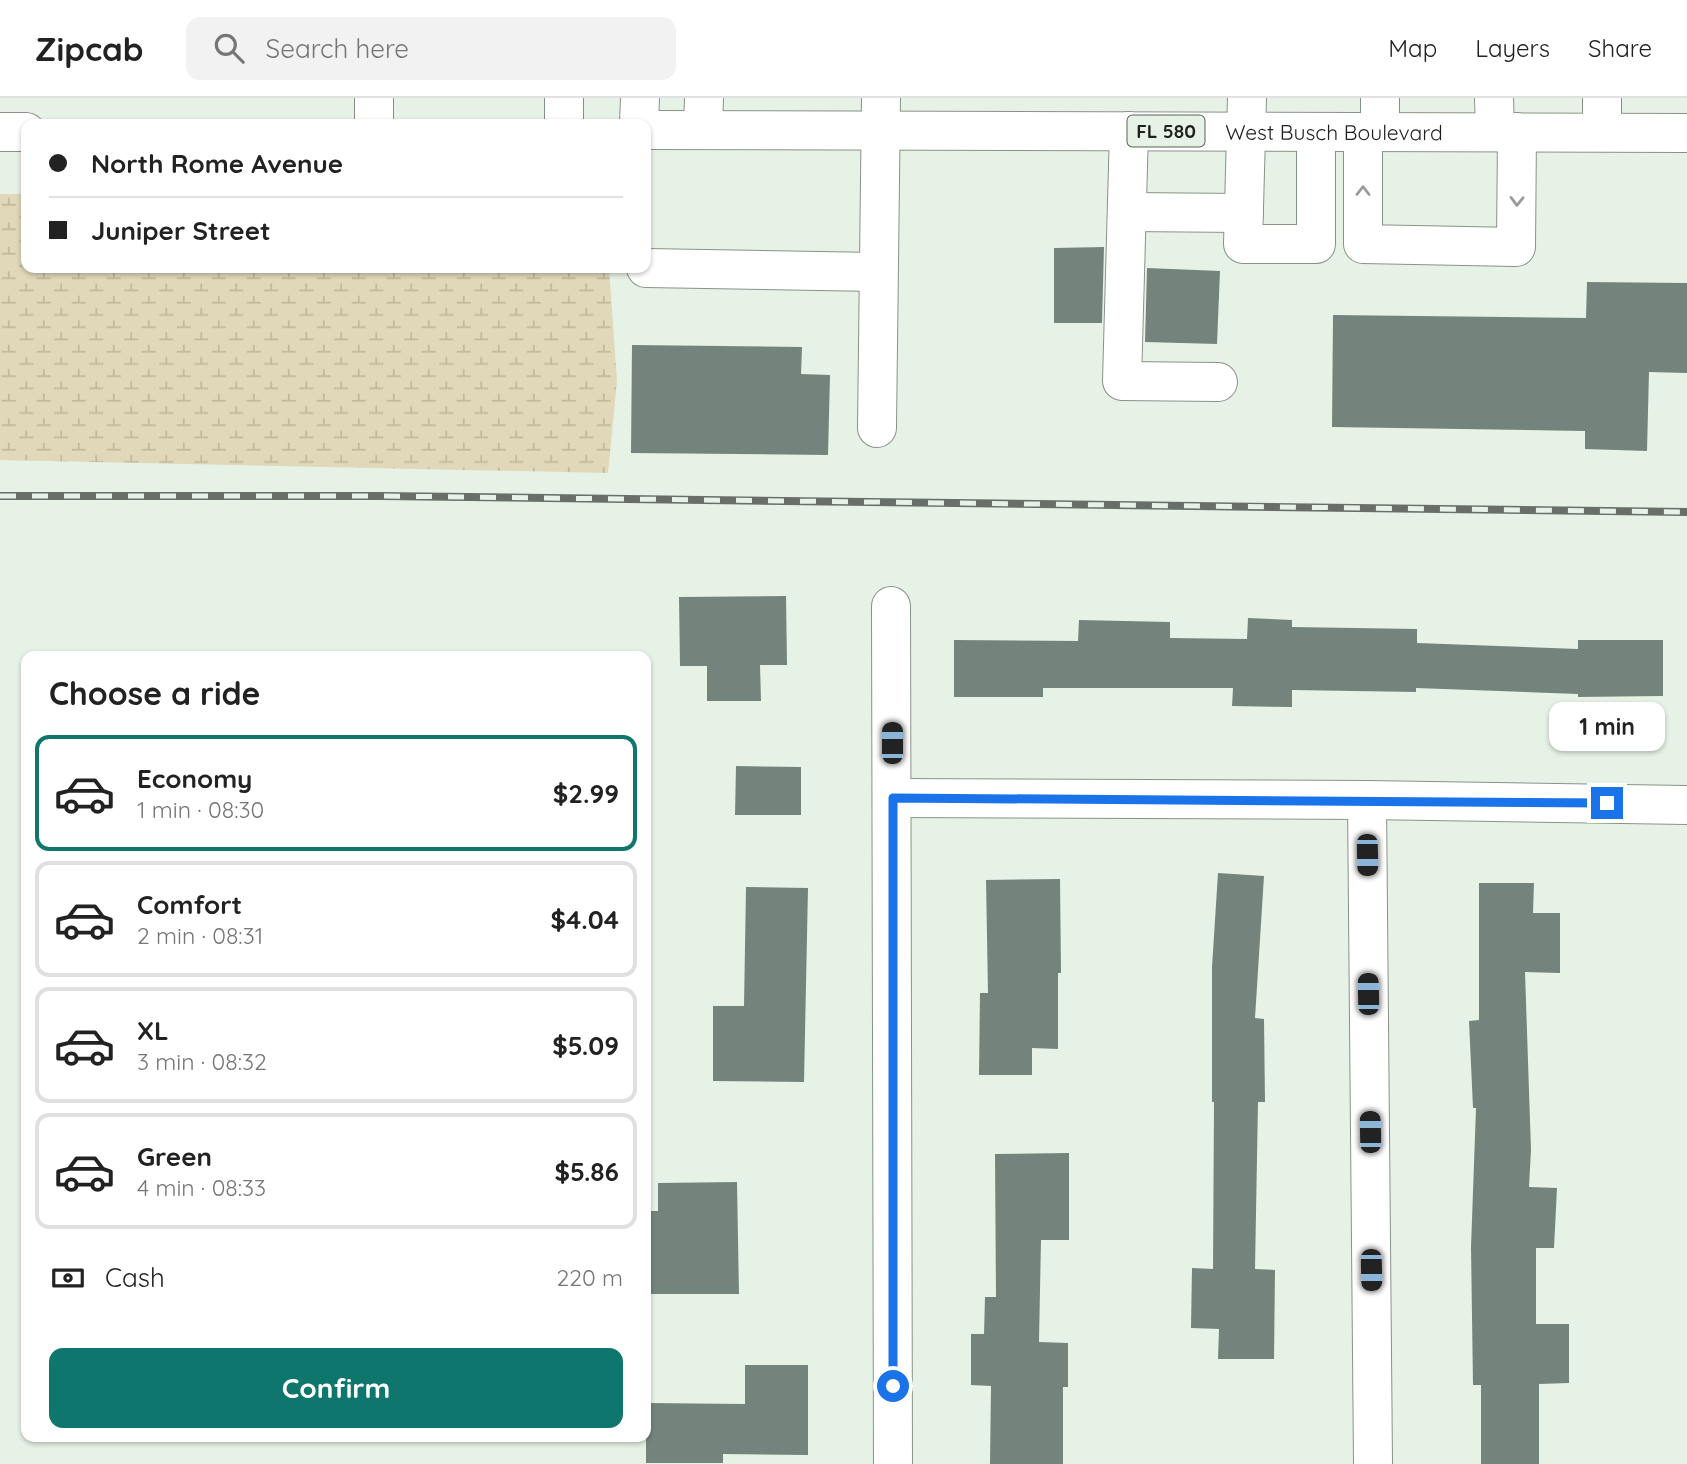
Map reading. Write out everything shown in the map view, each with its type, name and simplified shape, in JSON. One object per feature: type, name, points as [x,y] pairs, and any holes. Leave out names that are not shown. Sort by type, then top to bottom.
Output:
[{"type":"street","points":[[374,98],[374,119]]},
{"type":"street","points":[[564,98],[564,119]]},
{"type":"street","points":[[639,119],[640,98]]},
{"type":"street","name":"West Busch Boulevard","points":[[651,129],[704,114],[881,114],[1129,131],[1247,115],[1316,132],[1374,121],[1502,121],[1602,115],[1687,133]]},
{"type":"street","points":[[877,428],[881,114]]},
{"type":"street","points":[[1247,115],[1242,244],[1516,247],[1502,121]]},
{"type":"street","points":[[1363,244],[1374,121]]},
{"type":"street","points":[[1129,131],[1122,381],[1218,382]]},
{"type":"street","points":[[0,132],[21,132]]},
{"type":"street","points":[[1316,132],[1316,244]]},
{"type":"street","points":[[1127,212],[1244,213]]},
{"type":"street","points":[[651,268],[877,272]]},
{"type":"street","points":[[891,606],[893,1464]]},
{"type":"street","points":[[893,798],[1687,804]]},
{"type":"street","points":[[1367,800],[1373,1464]]},
{"type":"green space","points":[[0,194],[21,194],[21,273],[609,273],[617,381],[608,473],[0,460]]},
{"type":"building","points":[[1104,247],[1102,323],[1054,323],[1054,248]]},
{"type":"building","points":[[1147,268],[1220,271],[1217,344],[1145,342]]},
{"type":"building","points":[[1587,282],[1687,283],[1687,373],[1649,372],[1647,451],[1585,449],[1585,431],[1332,427],[1333,315],[1586,318]]},
{"type":"building","points":[[632,345],[802,347],[801,374],[830,375],[828,455],[631,453]]},
{"type":"building","points":[[786,596],[787,665],[760,665],[761,701],[707,701],[707,666],[680,666],[679,597]]},
{"type":"building","points":[[1248,618],[1292,620],[1292,627],[1417,629],[1417,643],[1578,649],[1578,640],[1663,640],[1663,696],[1578,697],[1578,694],[1416,688],[1416,692],[1292,690],[1292,707],[1232,706],[1233,688],[1043,688],[1043,697],[954,697],[954,640],[1078,641],[1079,620],[1170,622],[1170,638],[1247,639]]},
{"type":"building","points":[[736,766],[801,767],[801,815],[735,815]]},
{"type":"building","points":[[1218,873],[1264,876],[1255,1018],[1264,1019],[1265,1102],[1258,1102],[1255,1269],[1275,1270],[1274,1359],[1218,1359],[1219,1329],[1191,1328],[1192,1268],[1213,1269],[1212,967]]},
{"type":"building","points":[[1060,879],[1061,973],[1058,973],[1058,1049],[1032,1048],[1032,1075],[979,1075],[980,993],[988,993],[986,880]]},
{"type":"building","points":[[1479,883],[1534,883],[1533,913],[1560,913],[1560,973],[1525,972],[1531,1150],[1529,1187],[1557,1188],[1554,1248],[1536,1248],[1536,1324],[1569,1324],[1569,1383],[1539,1384],[1539,1464],[1481,1464],[1481,1385],[1473,1385],[1471,1247],[1476,1108],[1473,1108],[1469,1021],[1479,1020]]},
{"type":"building","points":[[746,887],[808,888],[804,1082],[713,1081],[713,1006],[744,1006]]},
{"type":"building","points":[[1069,1153],[1069,1240],[1041,1240],[1039,1342],[1068,1343],[1068,1387],[1063,1387],[1063,1464],[990,1464],[991,1386],[971,1385],[971,1334],[984,1334],[985,1297],[996,1297],[995,1154]]},
{"type":"building","points":[[737,1182],[739,1294],[651,1294],[651,1211],[658,1211],[658,1183]]},
{"type":"building","points":[[745,1365],[808,1365],[808,1455],[723,1454],[723,1463],[646,1463],[646,1442],[651,1442],[651,1403],[745,1404]]},
{"type":"railway","points":[[0,496],[381,496],[1687,512]]},
{"type":"route","points":[[893,1386],[893,798],[1607,803]]}]
